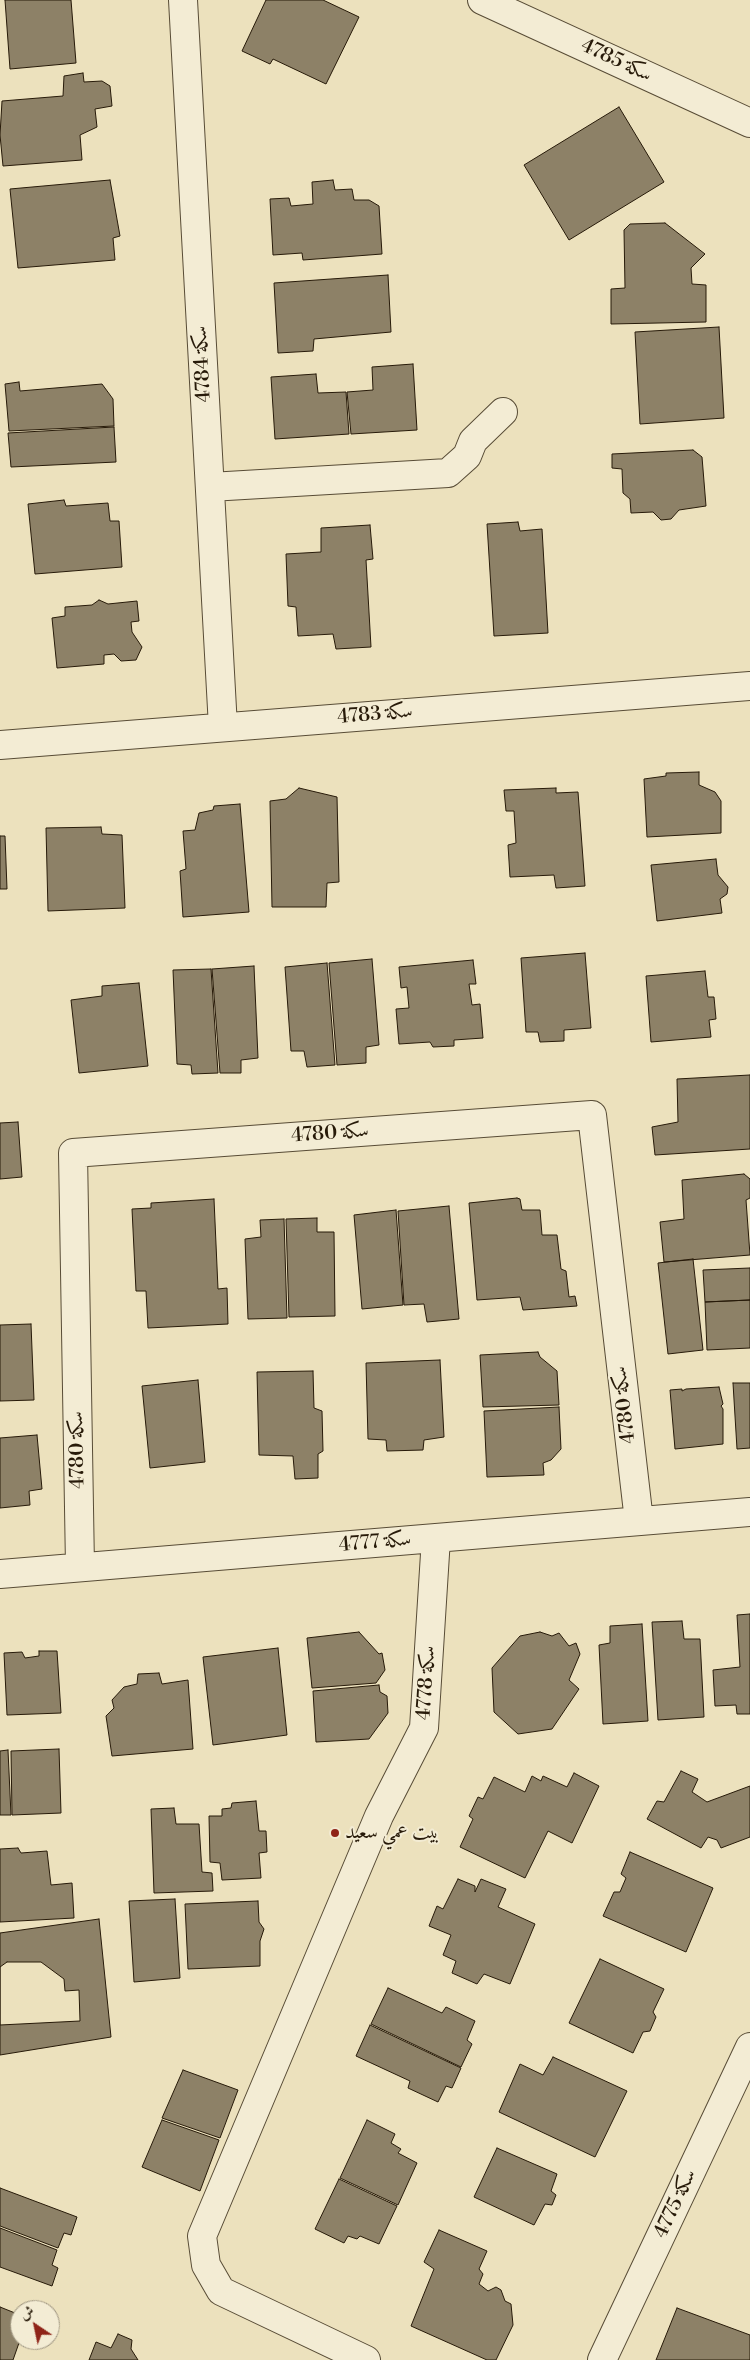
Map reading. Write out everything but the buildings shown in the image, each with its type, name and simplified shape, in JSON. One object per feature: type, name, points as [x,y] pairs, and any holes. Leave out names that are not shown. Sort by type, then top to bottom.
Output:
[{"type":"street","name":"سكة 4784","points":[[183,0],[223,727]]},
{"type":"street","name":"سكة 4785","points":[[482,0],[750,123]]},
{"type":"street","points":[[210,487],[448,473],[466,456],[473,441],[503,412]]},
{"type":"street","name":"سكة 4783","points":[[0,745],[750,686]]},
{"type":"street","name":"سكة 4780","points":[[80,1567],[72,1153],[592,1115],[639,1522]]},
{"type":"street","name":"سكة 4777","points":[[0,1574],[750,1512]]},
{"type":"street","name":"سكة 4778","points":[[366,2360],[221,2291],[206,2265],[202,2236],[379,1816],[424,1728],[436,1538]]},
{"type":"street","name":"سكة 4775","points":[[602,2360],[750,2047]]},
{"type":"place","name":"بيت عمي سعيد","points":[[335,1833]]}]
